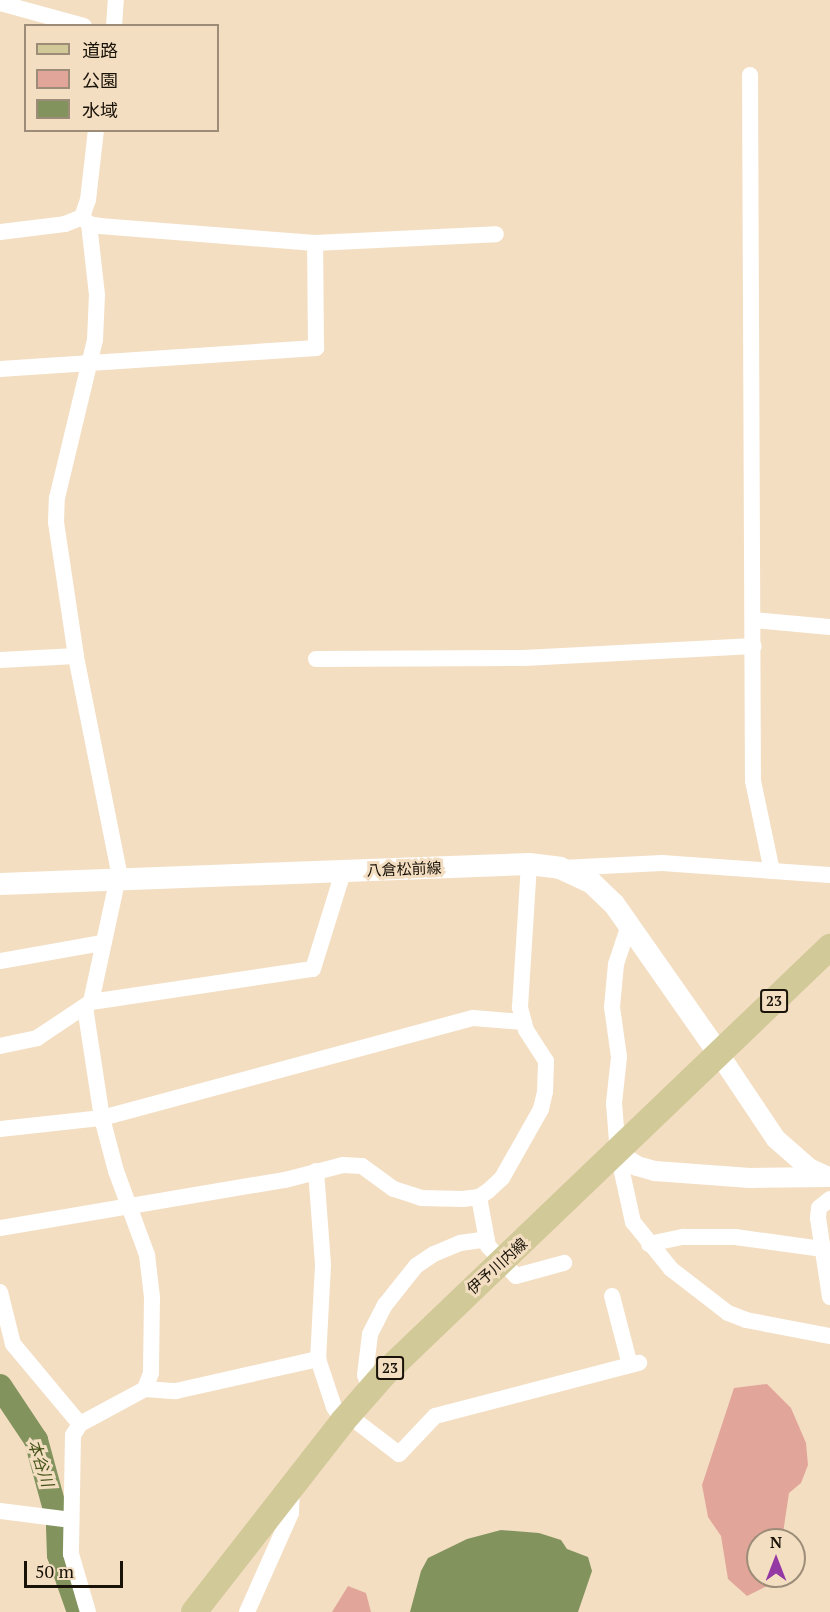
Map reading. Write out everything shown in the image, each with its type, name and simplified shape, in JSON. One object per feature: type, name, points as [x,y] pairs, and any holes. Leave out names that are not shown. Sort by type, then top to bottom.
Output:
[{"type":"main road","name":"八倉松前線","points":[[0,884],[529,864],[560,868],[601,890],[629,925],[719,1054]]},
{"type":"main road","name":"伊予川内線","points":[[194,1612],[370,1390],[502,1261],[618,1154],[830,947]]},
{"type":"street","points":[[114,24],[116,0]]},
{"type":"street","points":[[0,3],[77,24]]},
{"type":"street","points":[[750,75],[753,781],[772,871]]},
{"type":"street","points":[[96,132],[85,220],[97,294],[91,363],[57,498],[56,522],[76,656],[108,802],[118,881],[88,1004],[102,1118],[151,1277],[151,1373],[145,1389]]},
{"type":"street","points":[[0,232],[85,220],[179,235],[287,238],[315,243],[496,234]]},
{"type":"street","points":[[0,369],[316,348],[315,243]]},
{"type":"street","points":[[754,620],[830,627]]},
{"type":"street","points":[[316,659],[524,658],[754,646]]},
{"type":"street","points":[[0,660],[76,656]]},
{"type":"street","points":[[560,868],[662,863],[830,876]]},
{"type":"street","points":[[0,1228],[353,1164],[394,1189],[421,1198],[445,1201],[479,1197],[502,1178],[541,1109],[546,1061],[523,1022],[520,996],[529,864]]},
{"type":"street","points":[[0,1046],[37,1038],[88,1004],[313,969],[343,872]]},
{"type":"street","points":[[629,925],[616,964],[612,1007],[619,1057],[614,1103],[618,1154],[633,1222],[649,1244],[690,1286],[728,1313],[746,1320],[829,1334]]},
{"type":"street","points":[[0,961],[102,943]]},
{"type":"street","points":[[0,1129],[102,1118],[473,1018],[523,1022]]},
{"type":"street","points":[[719,1054],[776,1139],[809,1168],[829,1177]]},
{"type":"street","points":[[618,1154],[637,1167],[655,1172],[750,1178],[829,1177]]},
{"type":"street","points":[[316,1171],[323,1265],[318,1359],[334,1407],[346,1418],[399,1454],[435,1416],[634,1364],[612,1296]]},
{"type":"street","points":[[479,1197],[487,1239],[493,1252],[516,1276],[564,1263]]},
{"type":"street","points":[[830,1199],[819,1208],[830,1297]]},
{"type":"street","points":[[649,1244],[683,1237],[735,1238],[823,1249]]},
{"type":"street","points":[[370,1390],[365,1375],[370,1334],[385,1305],[416,1266],[434,1254],[460,1243],[487,1239]]},
{"type":"street","points":[[0,1292],[13,1344],[80,1424]]},
{"type":"street","points":[[88,1612],[71,1554],[73,1435],[80,1424],[145,1389],[176,1391],[318,1359]]},
{"type":"street","points":[[248,1612],[291,1513],[292,1490]]},
{"type":"street","points":[[0,1511],[71,1520]]},
{"type":"green space","points":[[767,1384],[791,1408],[806,1443],[808,1465],[801,1483],[789,1493],[784,1528],[746,1528],[746,1588],[763,1588],[747,1596],[728,1579],[721,1536],[708,1517],[702,1485],[734,1388]]},
{"type":"green space","points":[[348,1586],[366,1593],[371,1612],[332,1612]]},
{"type":"water","points":[[501,1530],[539,1533],[561,1540],[567,1549],[588,1557],[592,1571],[578,1612],[410,1612],[421,1571],[428,1558],[467,1539]]},
{"type":"waterway","name":"本谷川","points":[[0,1386],[36,1440],[56,1513]]},
{"type":"waterway","name":"本谷川","points":[[58,1527],[59,1555],[79,1612]]}]
